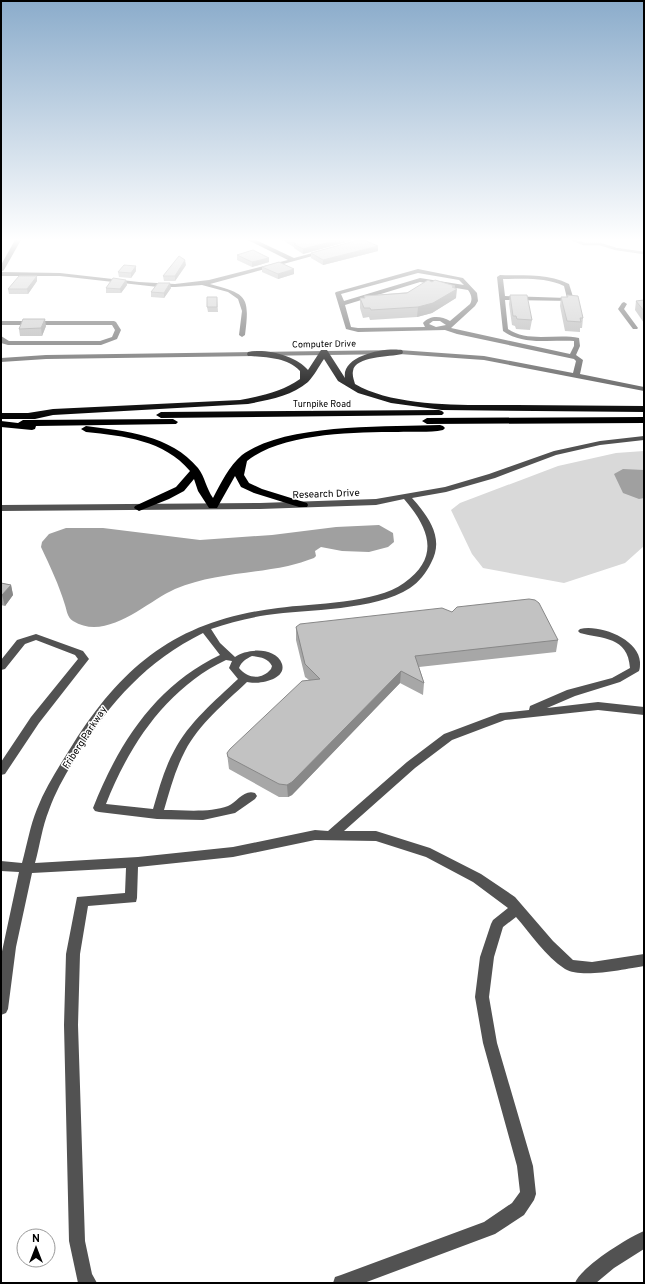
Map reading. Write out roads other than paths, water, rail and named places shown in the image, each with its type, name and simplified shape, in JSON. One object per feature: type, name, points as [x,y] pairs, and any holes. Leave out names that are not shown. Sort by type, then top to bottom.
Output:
[{"type":"highway","points":[[28,416],[53,412],[240,403],[271,397],[304,381],[324,352],[341,379],[360,391],[391,400],[442,407],[644,410]]},
{"type":"highway","points":[[351,385],[348,372],[349,368],[355,362],[367,357],[399,352]]},
{"type":"highway","points":[[251,354],[279,357],[296,361],[304,370],[304,381]]},
{"type":"highway","name":"Turnpike Road","points":[[1,416],[644,410]]},
{"type":"highway","points":[[1,424],[21,427],[86,429],[137,437],[168,449],[186,461],[196,472],[203,491],[213,506],[229,477],[250,454],[279,442],[324,434],[502,424],[630,420]]},
{"type":"highway","name":"Turnpike Road","points":[[1,424],[644,420]]},
{"type":"highway","points":[[243,461],[239,475],[245,485],[258,492],[303,505]]},
{"type":"highway","points":[[139,508],[180,489],[196,472]]},
{"type":"street","points":[[242,300],[245,311],[242,335]]},
{"type":"street","points":[[340,300],[348,328],[358,330],[435,329],[448,326],[473,305],[475,300]]},
{"type":"street","points":[[341,304],[354,300]]},
{"type":"street","points":[[502,300],[505,330],[507,333],[521,336],[577,339],[577,346],[572,356]]},
{"type":"street","points":[[624,304],[621,309],[636,328]]},
{"type":"street","points":[[435,329],[426,325],[426,323],[437,319],[447,321],[448,326],[457,332],[572,356],[580,360],[576,375]]},
{"type":"street","points":[[4,323],[114,323],[118,330],[116,338],[101,343],[8,343],[2,341],[1,338],[4,323]]},
{"type":"street","name":"Computer Drive","points":[[1,360],[46,357],[399,352],[484,358],[644,389]]},
{"type":"street","points":[[1,356],[46,357]]},
{"type":"street","name":"Research Drive","points":[[1,508],[139,508],[376,502],[446,489],[492,476],[554,453],[600,443],[644,438]]},
{"type":"street","name":"Friberg Parkway","points":[[1,1009],[9,948],[26,868],[43,810],[55,784],[90,726],[108,702],[149,660],[176,643],[205,628],[226,620],[255,614],[390,595],[407,586],[417,577],[427,563],[432,551],[432,538],[428,526],[420,511],[407,497]]},
{"type":"street","points":[[205,628],[221,652],[232,658]]},
{"type":"street","points":[[525,713],[571,693],[616,680],[635,669],[634,657],[622,641],[595,631],[583,631]]},
{"type":"street","points":[[1,667],[21,642],[36,637],[79,653],[84,659],[35,720],[1,771]]},
{"type":"street","points":[[232,658],[237,674],[244,679],[254,681],[264,679],[272,675],[276,669],[276,662],[271,656],[262,653],[252,653],[232,658],[201,668],[175,690],[145,722],[127,747],[111,777],[99,808],[157,814],[203,815],[231,810],[251,796]]},
{"type":"street","points":[[157,814],[169,776],[184,743],[206,715],[244,679]]},
{"type":"street","points":[[331,835],[411,765],[448,738],[504,716],[525,713],[598,706],[644,711]]},
{"type":"street","points":[[1,866],[26,868],[132,862],[234,852],[315,835],[376,836],[430,853],[477,878],[510,901],[548,945],[570,965],[592,968],[644,960]]},
{"type":"street","points":[[89,1283],[84,1278],[77,1241],[71,1025],[73,954],[82,900],[131,898],[132,862]]},
{"type":"street","points":[[341,1283],[489,1228],[518,1209],[528,1194],[525,1166],[490,1043],[482,997],[487,957],[498,924],[516,908]]},
{"type":"street","points":[[583,1283],[608,1262],[644,1239]]}]
